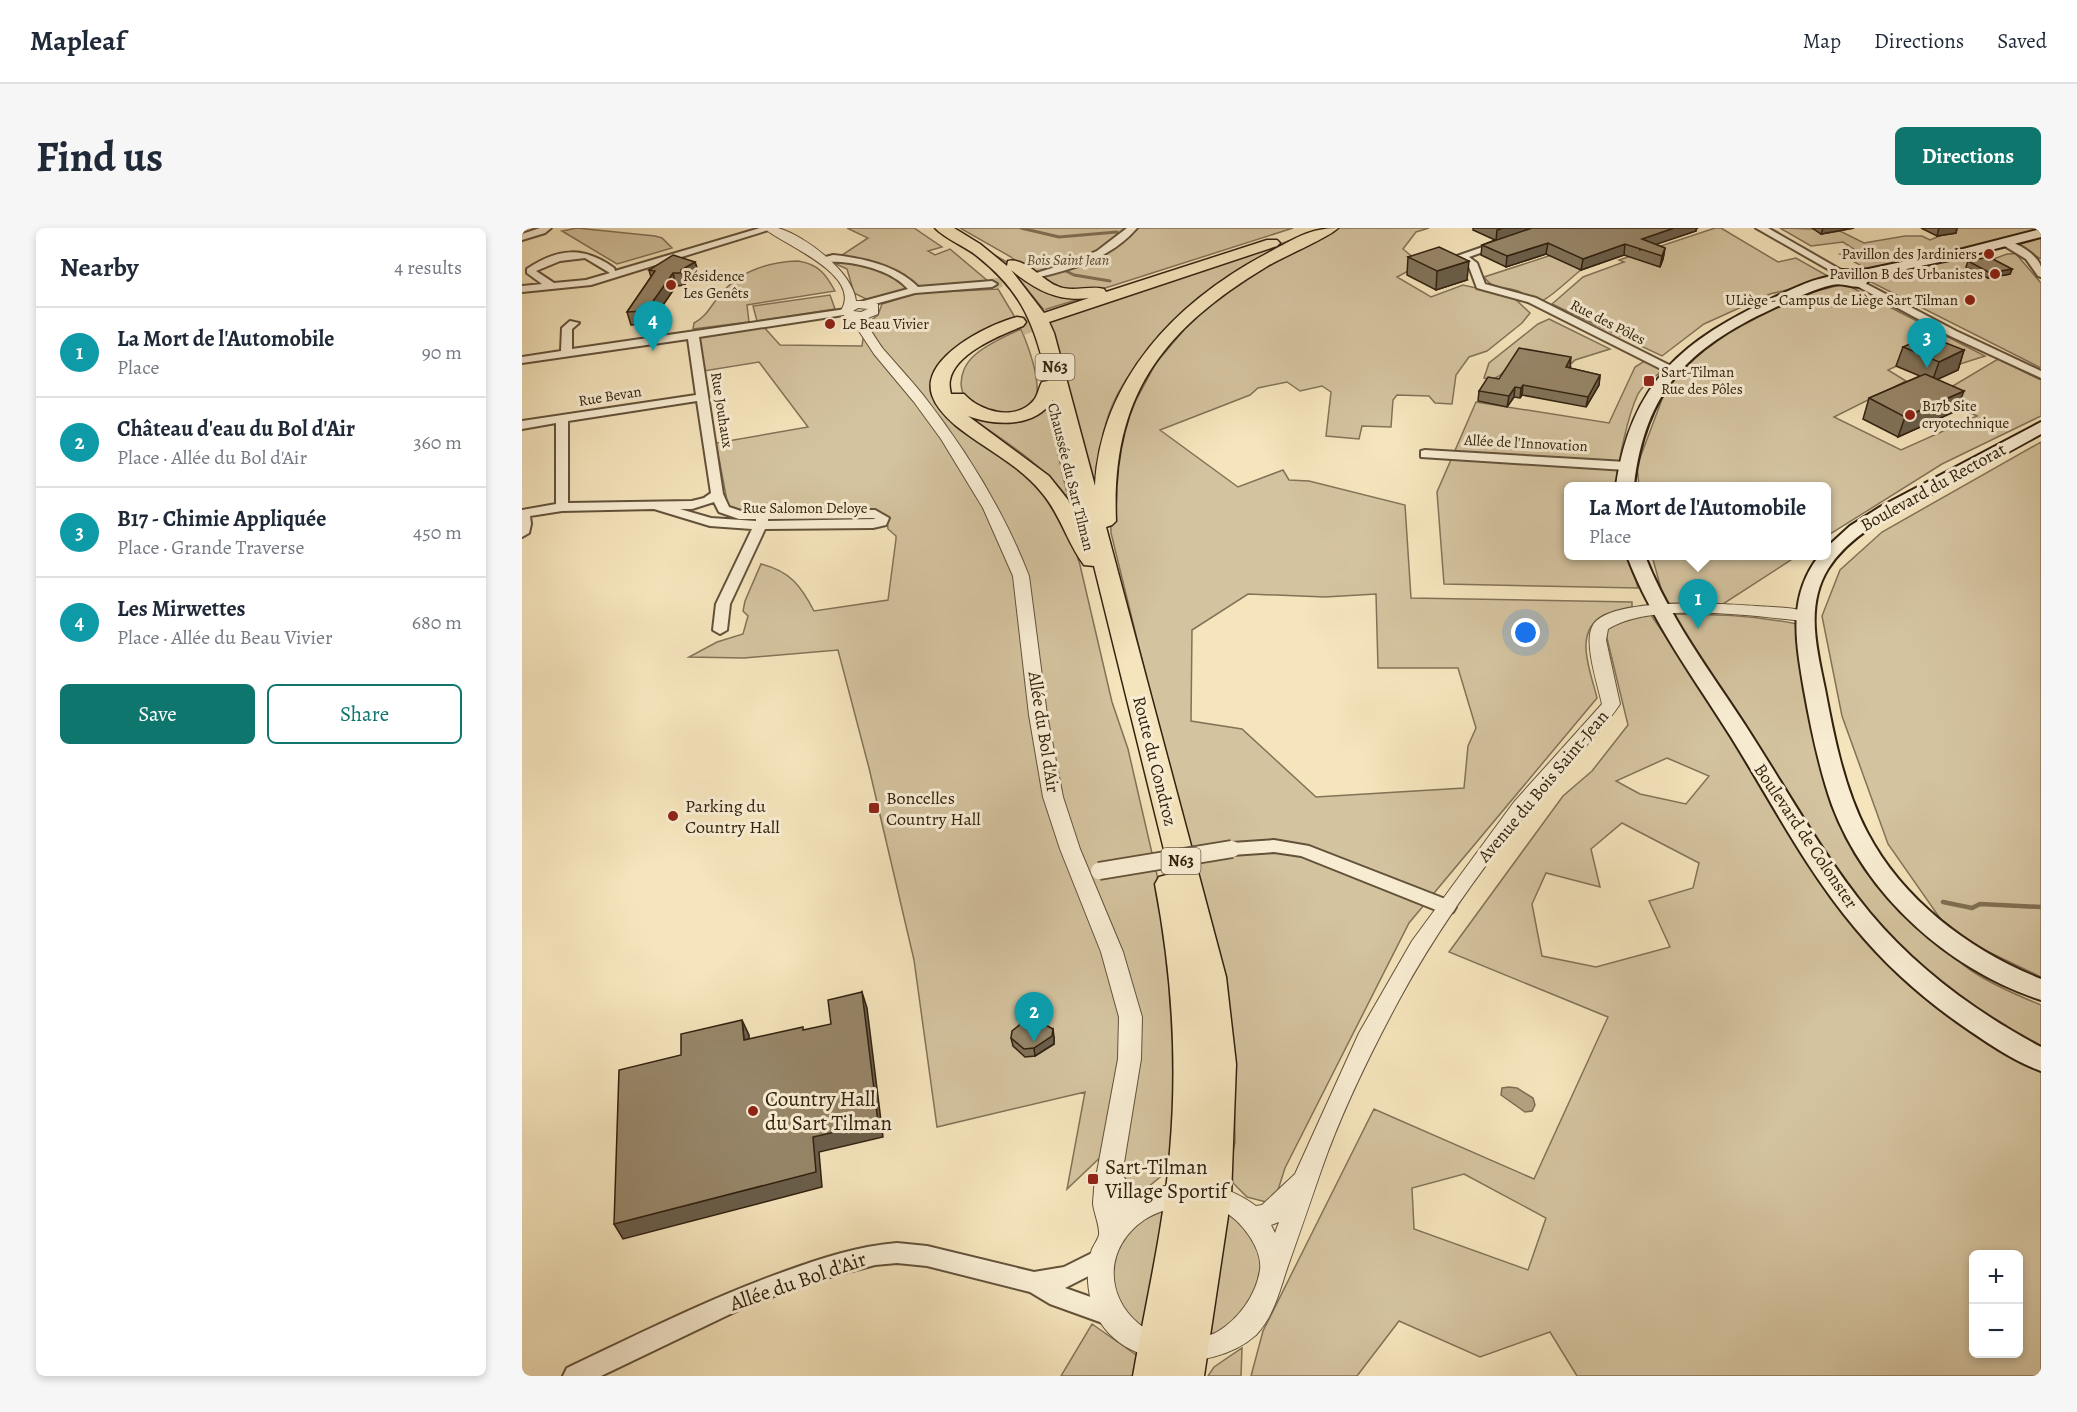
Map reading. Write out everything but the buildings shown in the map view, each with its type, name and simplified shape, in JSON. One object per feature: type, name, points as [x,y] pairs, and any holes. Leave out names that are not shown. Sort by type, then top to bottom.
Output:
[{"type":"highway","points":[[1303,228],[1046,314],[1316,228]]},
{"type":"highway","points":[[1049,386],[1039,406],[1027,412],[1005,417],[990,417],[970,411],[956,396],[955,379],[964,360],[986,343],[1019,324],[980,339],[958,354],[944,372],[942,394],[945,403],[957,416],[1034,474],[1057,496],[1079,545],[1096,551],[1105,531],[1104,493],[1113,430],[1126,397],[1142,368],[1183,320],[1214,293],[1273,255],[1330,228]]},
{"type":"highway","points":[[940,229],[960,232],[1010,261],[1041,286],[1054,292],[1087,293],[1131,284]]},
{"type":"highway","name":"Chaussée du Sart Tilman","points":[[940,229],[980,251],[1008,275],[1029,300],[1039,317],[1060,384],[1096,551]]},
{"type":"highway","name":"Chaussée du Sart Tilman","points":[[940,229],[988,266],[1020,302],[1035,334],[1096,551]]},
{"type":"highway","name":"Route du Condroz","points":[[1096,551],[1174,908],[1186,978],[1198,1195],[1171,1363]]},
{"type":"main road","points":[[1625,482],[1626,466],[1642,414],[1671,370],[1704,341],[1743,317],[1841,277],[1859,279],[2041,233]]},
{"type":"main road","name":"Boulevard du Rectorat","points":[[1831,555],[1846,538],[1878,516],[2041,427]]},
{"type":"main road","name":"Boulevard de Colonster","points":[[1638,560],[1659,610],[1738,730],[1766,778],[1862,919],[1890,951],[1944,997],[1987,1028],[2041,1060]]},
{"type":"main road","name":"Boulevard du Rectorat","points":[[1826,560],[1818,569],[1805,616],[1809,660],[1824,740],[1844,807],[1874,863],[1911,907],[1938,931],[1996,971],[2041,990]]},
{"type":"street","points":[[522,237],[544,231],[546,228]]},
{"type":"street","points":[[574,284],[611,270],[754,228]]},
{"type":"street","points":[[522,298],[527,289],[587,283],[769,228],[823,259],[842,259],[876,267],[902,278],[915,290]]},
{"type":"street","points":[[1035,275],[1064,268],[1096,254],[1117,242],[1132,228]]},
{"type":"street","points":[[1761,228],[1841,277]]},
{"type":"street","name":"Rue des Pôles","points":[[1517,238],[1461,256],[1472,263],[1481,286],[1516,293],[1532,300],[1671,370]]},
{"type":"street","points":[[2006,243],[2030,257],[2041,274]]},
{"type":"street","points":[[553,287],[530,271],[539,266],[580,255],[591,257],[611,270]]},
{"type":"street","name":"Allée du Bol d'Air","points":[[823,259],[840,279],[942,430],[992,512],[1021,576],[1040,734],[1053,798],[1068,845],[1090,873],[1130,1013],[1129,1066],[1106,1203],[1107,1247],[1101,1287],[1111,1315],[1123,1329],[1171,1363]]},
{"type":"street","points":[[1859,279],[1952,333],[2041,375]]},
{"type":"street","points":[[522,360],[860,309],[915,290],[992,284]]},
{"type":"street","points":[[566,353],[567,328],[574,323]]},
{"type":"street","name":"Rue Jouhaux","points":[[693,335],[716,496]]},
{"type":"street","name":"Rue Bevan","points":[[522,425],[703,397]]},
{"type":"street","points":[[562,419],[562,507]]},
{"type":"street","name":"Allée de l'Innovation","points":[[1425,454],[1626,466]]},
{"type":"street","name":"Rue Salomon Deloye","points":[[523,514],[562,507],[656,506],[690,510],[721,524],[761,520],[875,514],[883,518],[881,522],[873,524],[761,520],[733,514],[724,509],[716,496],[690,510]]},
{"type":"street","points":[[522,533],[525,524],[523,514]]},
{"type":"street","points":[[720,630],[723,624],[721,614],[723,604],[761,520]]},
{"type":"street","name":"Avenue du Bois Saint-Jean","points":[[1171,1363],[1217,1346],[1242,1331],[1260,1310],[1296,1210],[1303,1182],[1342,1092],[1392,992],[1447,907],[1528,799],[1611,704],[1597,640],[1600,627],[1613,617],[1659,610],[1727,609],[1805,616]]},
{"type":"street","points":[[1090,873],[1232,849],[1274,846],[1303,850],[1447,907]]},
{"type":"street","points":[[1110,1176],[1119,1193],[1126,1199],[1143,1206]]},
{"type":"street","name":"Avenue du Bois Saint-Jean","points":[[1253,1219],[1270,1214],[1303,1182]]},
{"type":"street","points":[[1198,1195],[1235,1205],[1253,1219],[1266,1238],[1274,1268]]},
{"type":"street","name":"Allée du Bol d'Air","points":[[1034,1283],[1068,1277],[1107,1247],[1126,1219],[1143,1206],[1162,1197],[1198,1195]]},
{"type":"street","name":"Allée du Bol d'Air","points":[[575,1376],[743,1297],[815,1271],[875,1255],[897,1253],[927,1256],[1034,1283],[1058,1296],[1111,1315]]},
{"type":"green space","points":[[577,228],[655,236],[662,238],[672,248],[617,264],[562,231]]},
{"type":"green space","points":[[847,228],[914,228],[942,247],[928,251],[935,255],[950,249],[989,282],[928,287],[870,301],[854,293],[847,269],[836,264],[842,255],[868,238]]},
{"type":"green space","name":"Bois Saint Jean","points":[[960,228],[1293,228],[1099,290],[1067,292],[1034,276],[1011,257]]},
{"type":"green space","points":[[1333,228],[1429,228],[1416,232],[1403,249],[1421,264],[1397,277],[1431,297],[1463,285],[1512,296],[1530,313],[1522,323],[1487,351],[1469,357],[1456,375],[1452,404],[1435,403],[1429,396],[1397,395],[1393,400],[1391,427],[1362,426],[1359,439],[1326,436],[1331,392],[1322,386],[1300,391],[1287,382],[1258,388],[1250,395],[1160,430],[1238,487],[1283,470],[1289,480],[1309,481],[1405,505],[1411,598],[1632,602],[1632,607],[1611,612],[1594,622],[1586,642],[1586,653],[1597,698],[1409,923],[1285,1168],[1277,1193],[1266,1202],[1247,1197],[1233,1183],[1230,1166],[1235,1142],[1233,1044],[1187,843],[1111,533],[1110,484],[1128,415],[1156,363],[1188,325],[1217,298],[1311,238]],"holes":[[[1248,594],[1325,597],[1376,594],[1378,668],[1458,668],[1476,728],[1468,746],[1464,788],[1316,797],[1242,729],[1191,721],[1192,630]]]},
{"type":"green space","points":[[1721,228],[1778,262],[1796,258],[1833,279],[1770,294],[1704,324],[1662,356],[1552,304],[1583,277],[1624,262],[1619,260]]},
{"type":"green space","points":[[1780,228],[1814,229],[1821,234],[1840,231],[1864,243],[1905,236],[1922,236],[1930,240],[1956,228],[2041,228],[2041,231],[2003,242],[1867,269],[1840,254],[1857,251],[1843,242],[1811,246]]},
{"type":"green space","points":[[1310,233],[1255,260],[1220,282],[1182,314],[1146,352],[1131,372],[1110,411],[1103,437],[1097,483],[1092,483],[1048,319],[1248,256]]},
{"type":"green space","points":[[2041,238],[2041,259],[2036,256],[2017,255],[2041,283],[2041,368],[1865,279],[1958,256],[1988,261],[2007,254],[2030,253],[2020,244]]},
{"type":"green space","points":[[1601,239],[1569,264],[1581,270],[1543,300],[1536,300],[1518,291],[1495,286],[1484,277]]},
{"type":"green space","points":[[989,252],[1009,263],[1033,285],[1095,294],[1044,310],[1017,277]]},
{"type":"green space","points":[[798,261],[821,271],[835,291],[747,305],[749,322],[693,329],[694,323],[735,280],[765,266]]},
{"type":"green space","points":[[1845,284],[1985,356],[1957,365],[1926,352],[1888,370],[1906,381],[1834,417],[1901,450],[1977,416],[1936,396],[1998,359],[2041,380],[2041,416],[1942,464],[1831,533],[1831,482],[1639,482],[1637,466],[1673,370],[1723,330],[1790,297]]},
{"type":"green space","points":[[998,289],[1016,319],[962,346],[939,398],[1037,482],[1064,515],[1080,565],[1112,702],[1128,749],[1157,875],[1176,976],[1178,1061],[1171,1154],[1165,1173],[1148,1187],[1135,1189],[1123,1180],[1123,1166],[1109,1149],[1067,1189],[1085,1092],[937,1127],[914,960],[869,768],[838,650],[744,658],[689,657],[717,642],[743,634],[748,616],[743,611],[745,601],[761,564],[780,571],[794,581],[814,611],[888,600],[896,539],[896,536],[888,529],[887,516],[880,512],[742,513],[728,506],[716,443],[808,427],[759,362],[704,371],[700,337],[763,326],[780,345],[862,346],[865,325],[878,315],[882,304],[918,293]]},
{"type":"green space","points":[[830,295],[835,309],[757,321],[753,306]]},
{"type":"green space","points":[[1549,319],[1610,349],[1575,360],[1571,364],[1515,356],[1499,376],[1484,378],[1489,363],[1538,324]]},
{"type":"green space","points":[[1021,329],[1036,376],[1035,403],[1017,411],[1005,413],[985,412],[975,408],[968,402],[961,387],[964,370],[969,361],[981,350]]},
{"type":"green space","points":[[1646,360],[1665,369],[1643,386],[1634,403],[1621,453],[1617,482],[1564,482],[1564,560],[1630,560],[1638,588],[1444,584],[1437,492],[1476,402],[1609,423],[1635,367]]},
{"type":"green space","points":[[1047,406],[1068,498],[1032,462],[963,412],[992,420]]},
{"type":"green space","points":[[2041,442],[2041,977],[1951,934],[1888,844],[1842,716],[1822,616],[1840,570],[1882,532]]},
{"type":"green space","points":[[1653,560],[1791,560],[1723,604],[1665,603]]},
{"type":"green space","points":[[1666,614],[1732,616],[1797,624],[1827,786],[1846,835],[1859,857],[1889,897],[1907,916],[1971,971],[2041,1005],[2041,1376],[1577,1376],[1550,1332],[1480,1357],[1399,1321],[1357,1376],[1251,1376],[1263,1331],[1374,1109],[1534,1179],[1608,1017],[1449,952],[1563,796],[1592,771],[1628,725],[1605,630],[1627,616],[1651,615],[1688,669]],"holes":[[[1667,758],[1709,776],[1686,804],[1640,794],[1616,781]],[[1622,823],[1699,863],[1693,888],[1649,901],[1670,947],[1596,967],[1542,956],[1532,904],[1546,873],[1600,887],[1591,849]],[[1464,1174],[1546,1218],[1528,1270],[1414,1229],[1412,1188]]]},
{"type":"green space","points":[[1168,1203],[1149,1328],[1135,1328],[1110,1286],[1118,1238],[1132,1223]]},
{"type":"green space","points":[[1218,1210],[1235,1215],[1259,1249],[1261,1265],[1254,1298],[1233,1324],[1206,1338]]},
{"type":"green space","points":[[1092,1324],[1142,1359],[1139,1376],[1061,1376]]},
{"type":"green space","points":[[1242,1348],[1241,1376],[1208,1376],[1214,1367]]},
{"type":"shaded area","points":[[1502,1088],[1517,1088],[1533,1098],[1535,1105],[1532,1111],[1525,1112],[1501,1095]]},
{"type":"waterway","points":[[1021,228],[1059,237],[1117,232]]},
{"type":"waterway","points":[[1116,246],[1137,228]]},
{"type":"waterway","points":[[1064,270],[1074,275],[1110,281]]},
{"type":"waterway","points":[[1943,902],[1972,908],[1980,904],[2041,907]]},
{"type":"tunnel","points":[[992,284],[1035,275]]},
{"type":"tunnel","points":[[1021,327],[1048,317]]},
{"type":"place","name":"Pavillon des Jardiniers","points":[[1989,254]]},
{"type":"place","name":"Pavillon B des Urbanistes","points":[[1995,274]]},
{"type":"place","name":"Résidence Les Genêts","points":[[671,285]]},
{"type":"place","name":"ULiège - Campus de Liège Sart Tilman","points":[[1970,300]]},
{"type":"place","name":"Le Beau Vivier","points":[[830,324]]},
{"type":"place","name":"Les Mirwettes","points":[[653,351]]},
{"type":"place","name":"B17 - Chimie Appliquée","points":[[1927,368]]},
{"type":"place","name":"Sart-Tilman Rue des Pôles","points":[[1649,381]]},
{"type":"place","name":"B17b Site cryotechnique","points":[[1910,415]]},
{"type":"place","name":"La Mort de l'Automobile","points":[[1698,629]]},
{"type":"place","name":"Boncelles Country Hall","points":[[874,808]]},
{"type":"place","name":"Parking du Country Hall","points":[[673,816]]},
{"type":"place","name":"Château d'eau du Bol d'Air","points":[[1034,1042]]},
{"type":"place","name":"Country Hall du Sart Tilman","points":[[753,1111]]},
{"type":"place","name":"Sart-Tilman Village Sportif","points":[[1093,1179]]}]
